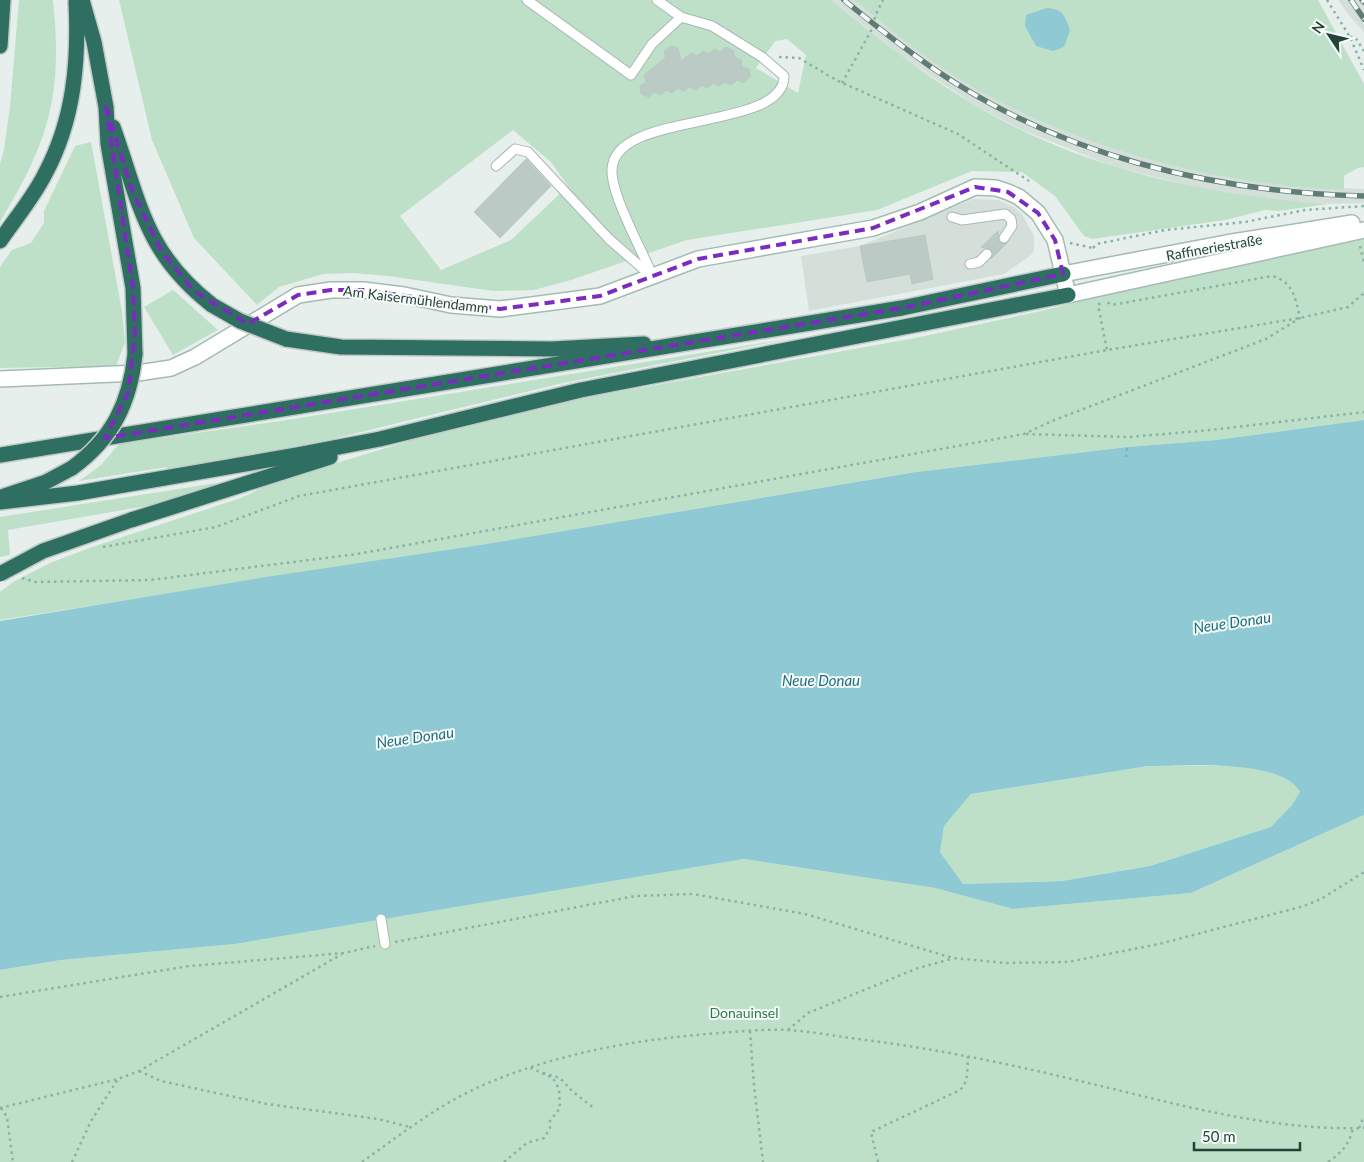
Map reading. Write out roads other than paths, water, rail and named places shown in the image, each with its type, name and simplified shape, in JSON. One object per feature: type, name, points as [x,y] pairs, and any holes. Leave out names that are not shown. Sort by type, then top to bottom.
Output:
[{"type":"highway","points":[[0,46],[3,0]]},
{"type":"highway","points":[[0,241],[44,176],[65,127],[76,67],[76,0]]},
{"type":"highway","points":[[82,0],[94,42],[106,107],[132,190],[153,238],[181,278],[212,305],[254,328],[286,339],[341,347],[542,349],[696,343]]},
{"type":"highway","points":[[0,497],[46,482],[72,468],[97,447],[116,423],[128,393],[134,354],[133,288],[108,144],[106,107]]},
{"type":"highway","points":[[0,455],[902,308],[1063,274]]},
{"type":"highway","points":[[0,502],[39,499],[187,475],[380,439],[581,390],[1068,295]]},
{"type":"highway","points":[[0,574],[43,551],[131,520],[333,456],[380,439]]},
{"type":"street","name":"Am Kaisermühlendamm","points":[[0,379],[138,374],[171,368],[195,357],[298,295],[331,290],[362,290],[404,295],[451,305],[500,309],[600,296],[653,278],[698,259],[873,228],[920,212],[975,187],[996,188],[1019,197],[1038,213],[1055,240],[1068,295]]},
{"type":"street","name":"Raffineriestraße","points":[[1063,274],[1226,243],[1364,221]]},
{"type":"street","name":"Raffineriestraße","points":[[1068,295],[1364,230]]},
{"type":"lane","points":[[527,0],[632,75],[652,44],[681,17]]},
{"type":"lane","points":[[653,278],[615,191],[611,170],[618,151],[633,140],[736,113],[772,98],[780,92],[784,76],[762,57],[712,26],[681,17],[657,0]]},
{"type":"lane","points":[[496,166],[515,149],[528,152],[609,239],[653,278]]},
{"type":"lane","points":[[952,217],[962,220],[1005,214],[1011,219],[1012,226],[1004,238]]},
{"type":"lane","points":[[970,264],[979,262],[987,254]]},
{"type":"lane","points":[[381,919],[385,944]]},
{"type":"water","points":[[1047,8],[1057,10],[1063,14],[1070,30],[1064,47],[1053,51],[1036,46],[1025,26],[1026,15]]},
{"type":"water","name":"Neue Donau","points":[[1364,420],[1364,815],[1191,893],[1013,909],[935,888],[744,859],[235,944],[61,960],[0,970],[0,621],[266,577],[480,545],[916,472],[1127,447],[1216,440]],"holes":[[[1207,765],[1253,769],[1274,774],[1290,781],[1300,792],[1291,806],[1271,827],[1150,866],[1062,881],[963,884],[940,852],[944,826],[971,794],[1148,766]]]},
{"type":"railway","points":[[844,0],[931,67],[980,98],[1031,124],[1083,145],[1138,163],[1193,177],[1250,187],[1364,196]]},
{"type":"railway","points":[[1351,0],[1364,19]]},
{"type":"park label","name":"Donauinsel","points":[[744,1012]]}]
